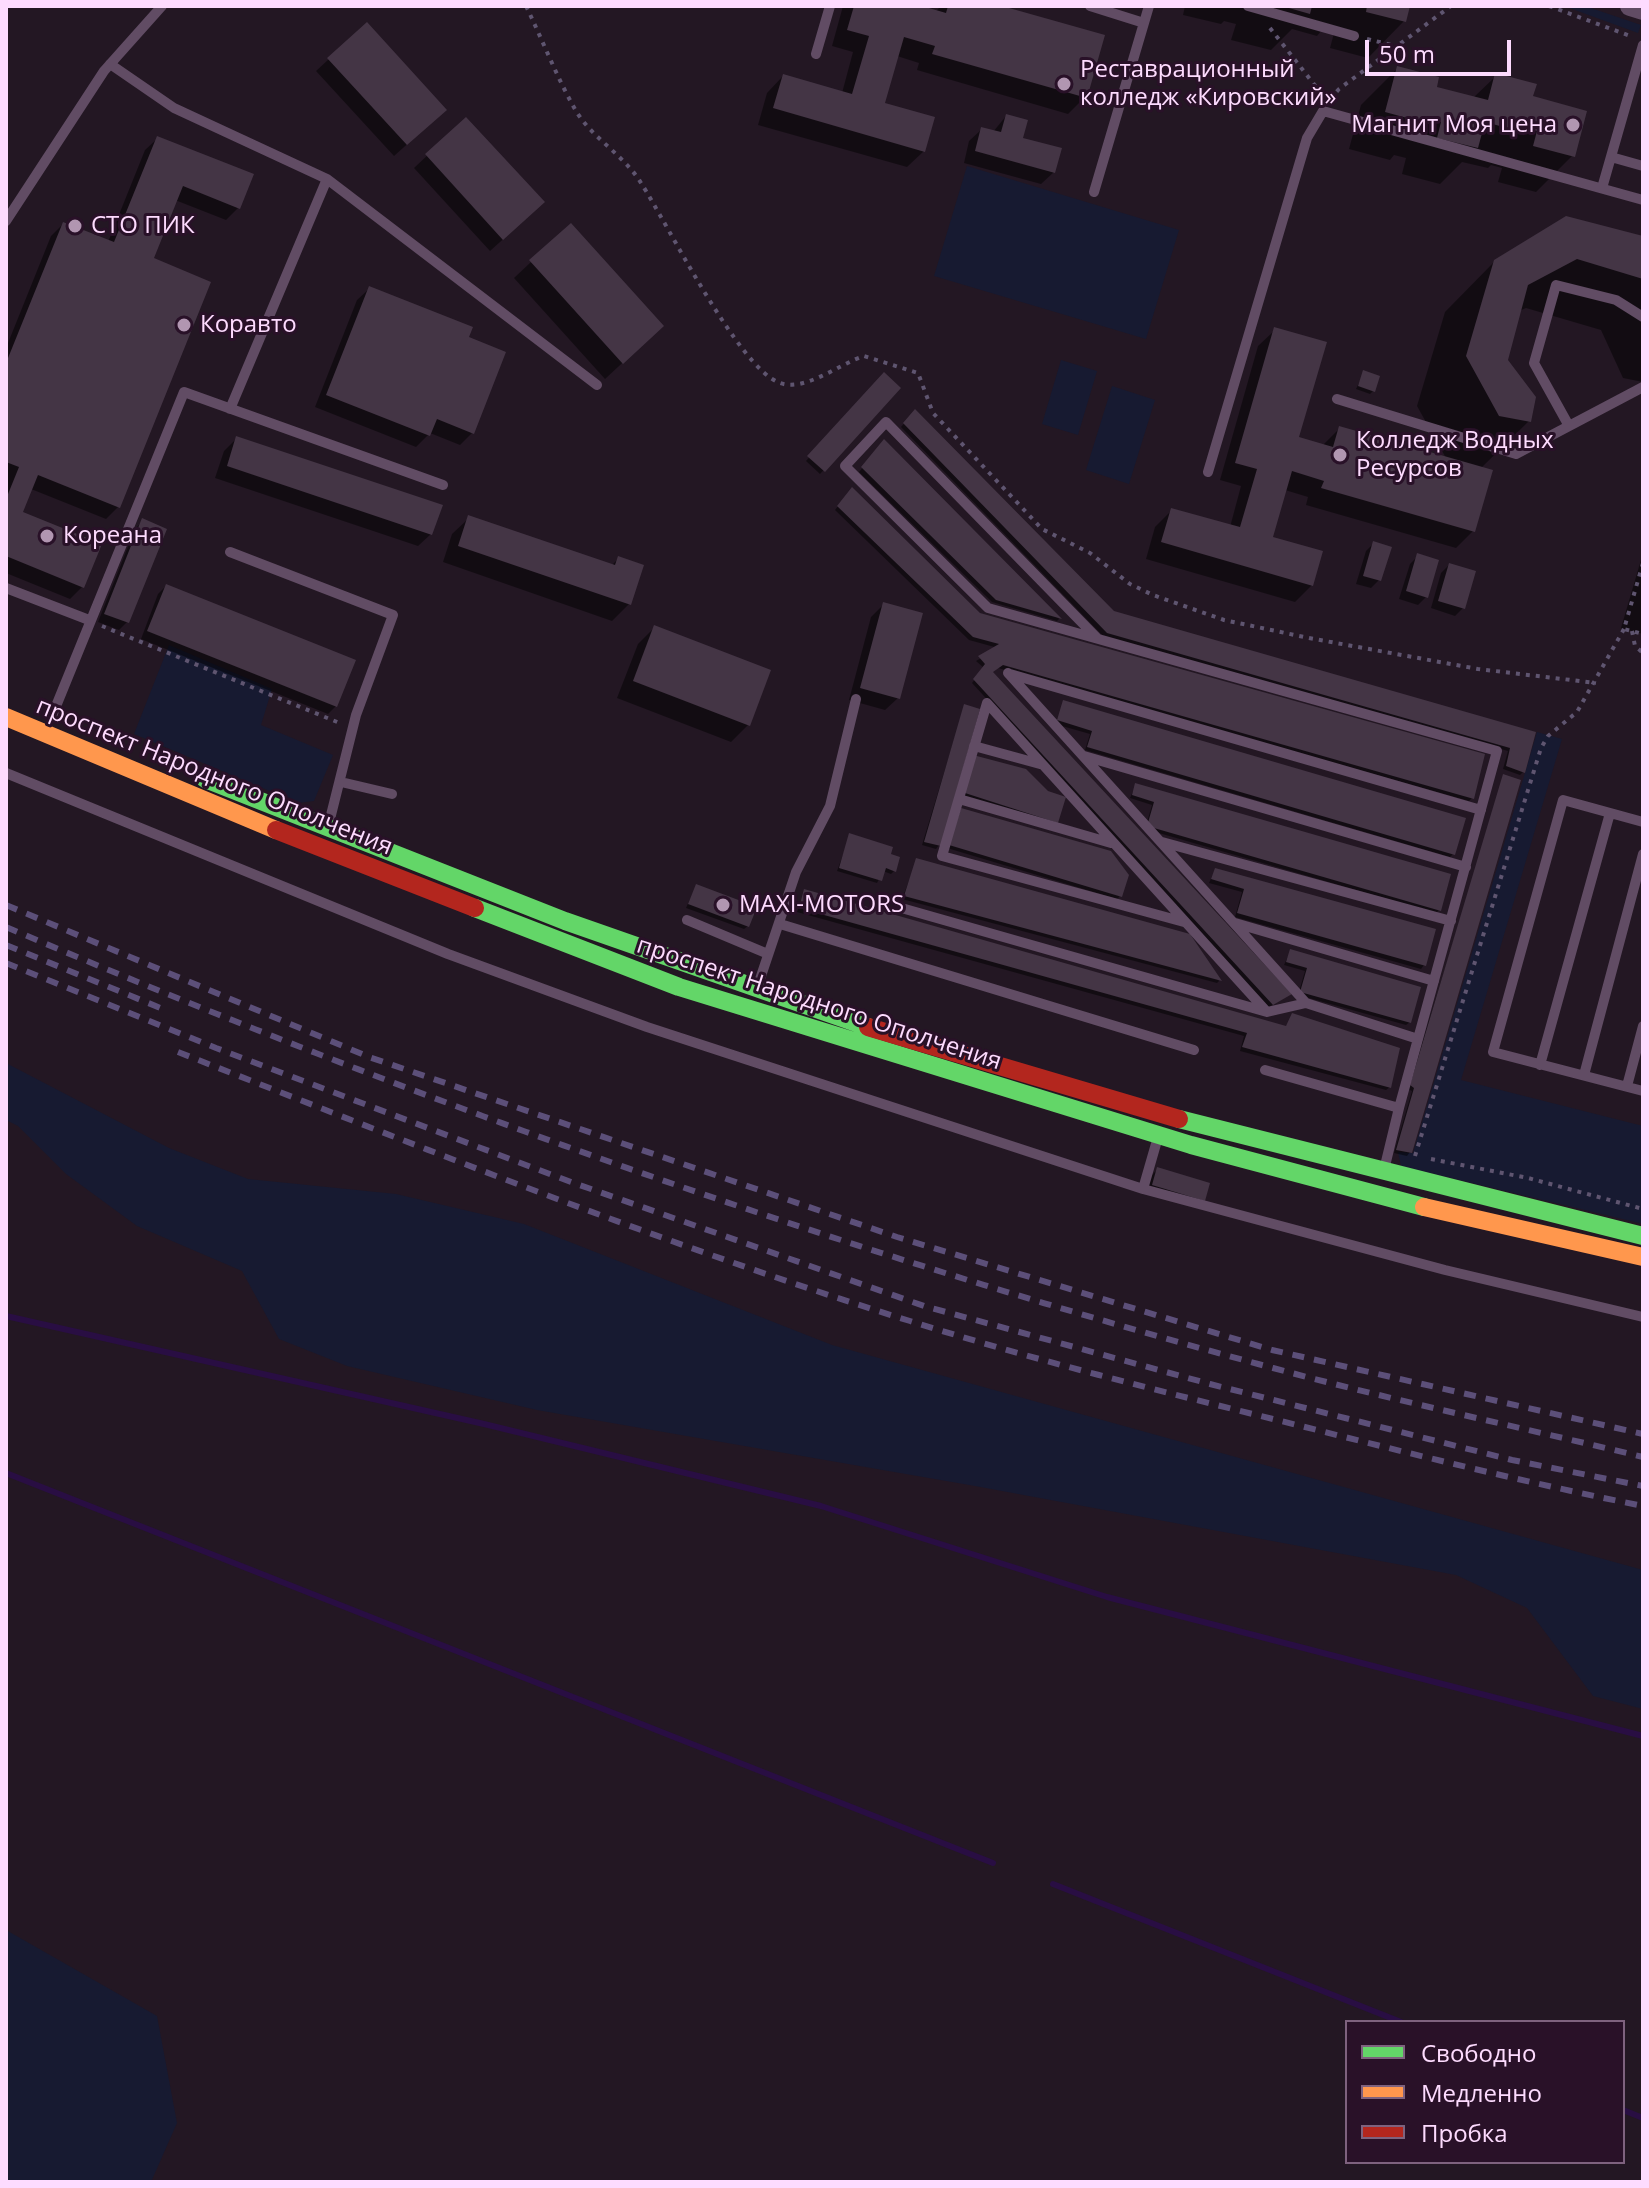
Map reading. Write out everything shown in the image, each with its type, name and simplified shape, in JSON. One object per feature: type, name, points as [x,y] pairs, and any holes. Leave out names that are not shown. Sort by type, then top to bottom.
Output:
[{"type":"main road","name":"проспект Народного Ополчения","points":[[6,697],[125,746]]},
{"type":"main road","name":"проспект Народного Ополчения","points":[[6,717],[320,848],[679,987],[1158,1136],[1376,1196],[1643,1257]]},
{"type":"main road","name":"проспект Народного Ополчения","points":[[182,770],[557,919],[757,990],[1108,1099],[1382,1175],[1643,1236]]},
{"type":"street","points":[[1630,6],[1643,10]]},
{"type":"lane","points":[[6,221],[110,64],[162,6]]},
{"type":"lane","points":[[816,54],[830,6]]},
{"type":"lane","points":[[1090,6],[1144,23]]},
{"type":"lane","points":[[1094,192],[1149,6]]},
{"type":"lane","points":[[1248,6],[1354,36]]},
{"type":"lane","points":[[1602,188],[1643,43]]},
{"type":"lane","points":[[110,64],[174,108],[327,179],[597,385]]},
{"type":"lane","points":[[1208,472],[1307,138],[1323,111],[1643,200]]},
{"type":"lane","points":[[1611,157],[1643,166]]},
{"type":"lane","points":[[230,409],[327,179]]},
{"type":"lane","points":[[1569,426],[1534,363],[1556,285],[1616,300],[1643,317]]},
{"type":"lane","points":[[1337,399],[1516,454],[1643,387]]},
{"type":"lane","points":[[52,716],[184,392],[443,485]]},
{"type":"lane","points":[[1097,638],[886,422],[845,466],[988,608],[1497,751],[1382,1175]]},
{"type":"lane","points":[[230,552],[393,615],[353,729],[341,782],[320,848]]},
{"type":"lane","points":[[6,588],[89,620]]},
{"type":"lane","points":[[1418,1039],[1306,1003],[1008,673],[1481,810]]},
{"type":"lane","points":[[757,990],[796,872],[830,806],[856,699]]},
{"type":"lane","points":[[1186,923],[942,856],[987,703],[1267,1012]]},
{"type":"lane","points":[[974,746],[1042,764]]},
{"type":"lane","points":[[1082,755],[1466,867]]},
{"type":"lane","points":[[6,773],[448,954],[647,1027],[1143,1189],[1445,1270],[1643,1317]]},
{"type":"lane","points":[[341,782],[392,794]]},
{"type":"lane","points":[[959,799],[1113,843]]},
{"type":"lane","points":[[1643,822],[1563,800],[1493,1052],[1643,1091]]},
{"type":"lane","points":[[1540,1065],[1610,813]]},
{"type":"lane","points":[[1160,842],[1451,921]]},
{"type":"lane","points":[[1584,1075],[1643,854]]},
{"type":"lane","points":[[905,909],[1267,1012],[1306,1003]]},
{"type":"lane","points":[[687,920],[768,954]]},
{"type":"lane","points":[[1233,923],[1434,981]]},
{"type":"lane","points":[[780,924],[1194,1050]]},
{"type":"lane","points":[[1627,1086],[1643,1026]]},
{"type":"lane","points":[[1265,1070],[1399,1108]]},
{"type":"lane","points":[[1143,1189],[1158,1136]]},
{"type":"path","points":[[526,6],[577,113],[597,136],[623,157],[641,183],[686,266],[758,365],[776,382],[797,387],[864,356],[918,373],[933,413],[1042,529],[1090,553],[1130,584],[1177,605],[1252,626],[1478,669],[1596,683]]},
{"type":"path","points":[[1549,6],[1643,43]]},
{"type":"path","points":[[1262,10],[1267,24],[1329,101],[1339,89],[1448,7]]},
{"type":"path","points":[[1354,36],[1396,46]]},
{"type":"path","points":[[1643,563],[1624,629],[1596,683],[1577,712],[1548,736],[1541,748],[1414,1159],[1445,1160],[1528,1178],[1643,1209]]},
{"type":"path","points":[[89,620],[353,729]]},
{"type":"path","points":[[1624,629],[1643,634]]},
{"type":"path","points":[[1632,631],[1635,646],[1643,653]]},
{"type":"shaded area","points":[[1564,6],[1585,6],[1641,25],[1638,33]]},
{"type":"shaded area","points":[[967,166],[1179,230],[1146,339],[934,276]]},
{"type":"shaded area","points":[[1061,360],[1097,371],[1078,435],[1042,424]]},
{"type":"shaded area","points":[[1112,386],[1155,400],[1129,484],[1086,470]]},
{"type":"shaded area","points":[[169,645],[272,689],[261,725],[333,755],[314,801],[298,803],[134,734]]},
{"type":"shaded area","points":[[1537,732],[1562,739],[1461,1080],[1643,1126],[1643,1224],[1401,1166],[1398,1152],[1413,1153]]},
{"type":"shaded area","points":[[6,1063],[169,1148],[248,1179],[396,1194],[524,1224],[832,1345],[1643,1570],[1643,1709],[1593,1696],[1527,1608],[1456,1575],[975,1486],[537,1410],[347,1366],[279,1339],[242,1271],[137,1226],[66,1174],[18,1126],[6,1120]]},
{"type":"shaded area","points":[[6,1930],[157,2016],[177,2123],[151,2182],[6,2182]]},
{"type":"building","name":"Реставрационный колледж «Кировский»","points":[[854,6],[922,6],[946,13],[948,6],[1002,6],[1105,35],[1087,98],[932,54],[935,46],[904,37],[885,103],[935,117],[925,152],[773,108],[783,74],[852,94],[869,36],[847,30]]},
{"type":"building","points":[[1282,6],[1312,6],[1310,14]]},
{"type":"building","points":[[1367,6],[1410,6],[1406,22],[1366,12]]},
{"type":"building","points":[[367,22],[447,110],[407,145],[327,58]]},
{"type":"building","points":[[1397,66],[1439,77],[1437,87],[1488,100],[1495,73],[1537,84],[1533,96],[1587,111],[1575,157],[1533,146],[1537,131],[1527,128],[1526,133],[1485,122],[1478,148],[1437,138],[1441,122],[1430,119],[1429,124],[1385,112]]},
{"type":"building","points":[[1006,114],[1028,120],[1023,138],[1062,148],[1055,173],[975,151],[981,127],[1001,132]]},
{"type":"building","points":[[466,117],[545,202],[503,240],[425,154]]},
{"type":"building","points":[[157,136],[254,174],[240,209],[183,186],[154,258],[211,282],[120,508],[38,475],[23,512],[102,544],[84,588],[6,556],[6,499],[19,467],[6,462],[6,363],[63,222],[114,242]]},
{"type":"building","points":[[1566,216],[1643,236],[1643,279],[1577,259],[1528,285],[1508,360],[1536,397],[1531,422],[1499,416],[1466,356],[1494,260]]},
{"type":"building","points":[[571,223],[664,326],[623,364],[529,260]]},
{"type":"building","points":[[369,286],[473,327],[469,337],[506,352],[474,434],[437,419],[430,436],[326,395]]},
{"type":"building","name":"Колледж Водных Ресурсов","points":[[1274,327],[1327,342],[1299,437],[1333,447],[1339,426],[1493,470],[1475,532],[1321,488],[1324,481],[1292,471],[1273,537],[1323,551],[1313,586],[1161,542],[1171,508],[1240,527],[1257,469],[1235,463]]},
{"type":"building","points":[[1363,370],[1380,376],[1375,392],[1358,386]]},
{"type":"building","points":[[884,372],[901,388],[825,472],[807,456]]},
{"type":"building","points":[[915,409],[1114,611],[1536,732],[1525,773],[1506,766],[1510,748],[1107,633],[903,423]]},
{"type":"building","points":[[236,436],[443,505],[432,535],[227,466]]},
{"type":"building","points":[[884,439],[1062,619],[996,600],[861,467]]},
{"type":"building","points":[[852,487],[980,613],[1485,754],[1474,799],[1003,665],[993,672],[1292,994],[1273,1005],[973,679],[985,664],[978,656],[999,644],[973,637],[837,506]]},
{"type":"building","points":[[468,515],[615,565],[618,556],[644,565],[631,605],[458,546]]},
{"type":"building","points":[[142,518],[167,529],[129,623],[104,614]]},
{"type":"building","points":[[1373,541],[1392,547],[1381,581],[1363,576]]},
{"type":"building","points":[[1417,553],[1439,560],[1428,598],[1406,591]]},
{"type":"building","points":[[1449,563],[1476,571],[1465,609],[1438,601]]},
{"type":"building","points":[[166,584],[356,660],[337,707],[147,631]]},
{"type":"building","points":[[883,602],[923,613],[900,699],[860,688]]},
{"type":"building","points":[[654,625],[771,670],[750,726],[633,681]]},
{"type":"building","points":[[1063,700],[1466,818],[1455,855],[1087,747],[1092,731],[1057,720]]},
{"type":"building","points":[[964,704],[980,709],[941,846],[924,842]]},
{"type":"building","points":[[973,755],[1026,769],[1048,791],[1066,797],[1058,823],[965,793]]},
{"type":"building","points":[[1503,774],[1521,780],[1412,1153],[1396,1150],[1414,1088],[1410,1085]]},
{"type":"building","points":[[1135,783],[1451,874],[1441,911],[1147,826],[1154,802],[1132,795]]},
{"type":"building","points":[[961,808],[1111,851],[1129,875],[1122,897],[949,845]]},
{"type":"building","points":[[849,833],[893,847],[891,854],[900,857],[896,872],[886,868],[882,881],[839,868]]},
{"type":"building","points":[[916,858],[1190,934],[1222,981],[904,896]]},
{"type":"building","points":[[1215,868],[1436,929],[1426,966],[1237,913],[1244,889],[1211,879]]},
{"type":"building","name":"MAXI-MOTORS","points":[[696,884],[757,907],[749,927],[688,904]]},
{"type":"building","points":[[804,889],[1286,1026],[1292,1013],[1400,1048],[1391,1088],[1242,1047],[1247,1033],[799,908]]},
{"type":"building","points":[[1290,949],[1421,987],[1411,1023],[1300,992],[1307,968],[1286,962]]},
{"type":"building","points":[[1157,1167],[1210,1183],[1205,1201],[1152,1185]]},
{"type":"waterway","points":[[6,1316],[484,1424],[821,1506],[1107,1597],[1643,1736]]},
{"type":"waterway","points":[[6,1473],[993,1863]]},
{"type":"waterway","points":[[1053,1884],[1396,2020]]},
{"type":"waterway","points":[[1625,2111],[1643,2118]]},
{"type":"railway","points":[[6,905],[369,1057],[897,1237],[1272,1350],[1643,1434]]},
{"type":"railway","points":[[6,927],[474,1113],[791,1224],[1111,1323],[1273,1368],[1643,1457]]},
{"type":"railway","points":[[6,945],[163,1009]]},
{"type":"railway","points":[[6,963],[216,1048],[571,1182],[924,1306],[1210,1384],[1512,1460],[1643,1486]]},
{"type":"railway","points":[[178,1052],[633,1227],[958,1336],[1200,1401],[1470,1468],[1643,1506]]},
{"type":"traffic: fast","points":[[205,779],[565,921],[868,1027]]},
{"type":"traffic: fast","points":[[475,908],[679,987],[1191,1145],[1424,1207]]},
{"type":"traffic: fast","points":[[1179,1119],[1643,1236]]},
{"type":"traffic: slow","points":[[6,717],[276,830]]},
{"type":"traffic: slow","points":[[1424,1207],[1643,1257]]},
{"type":"traffic: jam","points":[[276,830],[475,908]]},
{"type":"traffic: jam","points":[[868,1027],[1179,1119]]},
{"type":"place","name":"Реставрационный колледж «Кировский»","points":[[1064,84]]},
{"type":"place","name":"Магнит Моя цена","points":[[1573,125]]},
{"type":"place","name":"СТО ПИК","points":[[75,226]]},
{"type":"place","name":"Коравто","points":[[184,325]]},
{"type":"place","name":"Колледж Водных Ресурсов","points":[[1340,455]]},
{"type":"place","name":"Кореана","points":[[47,536]]},
{"type":"place","name":"MAXI-MOTORS","points":[[723,905]]}]
